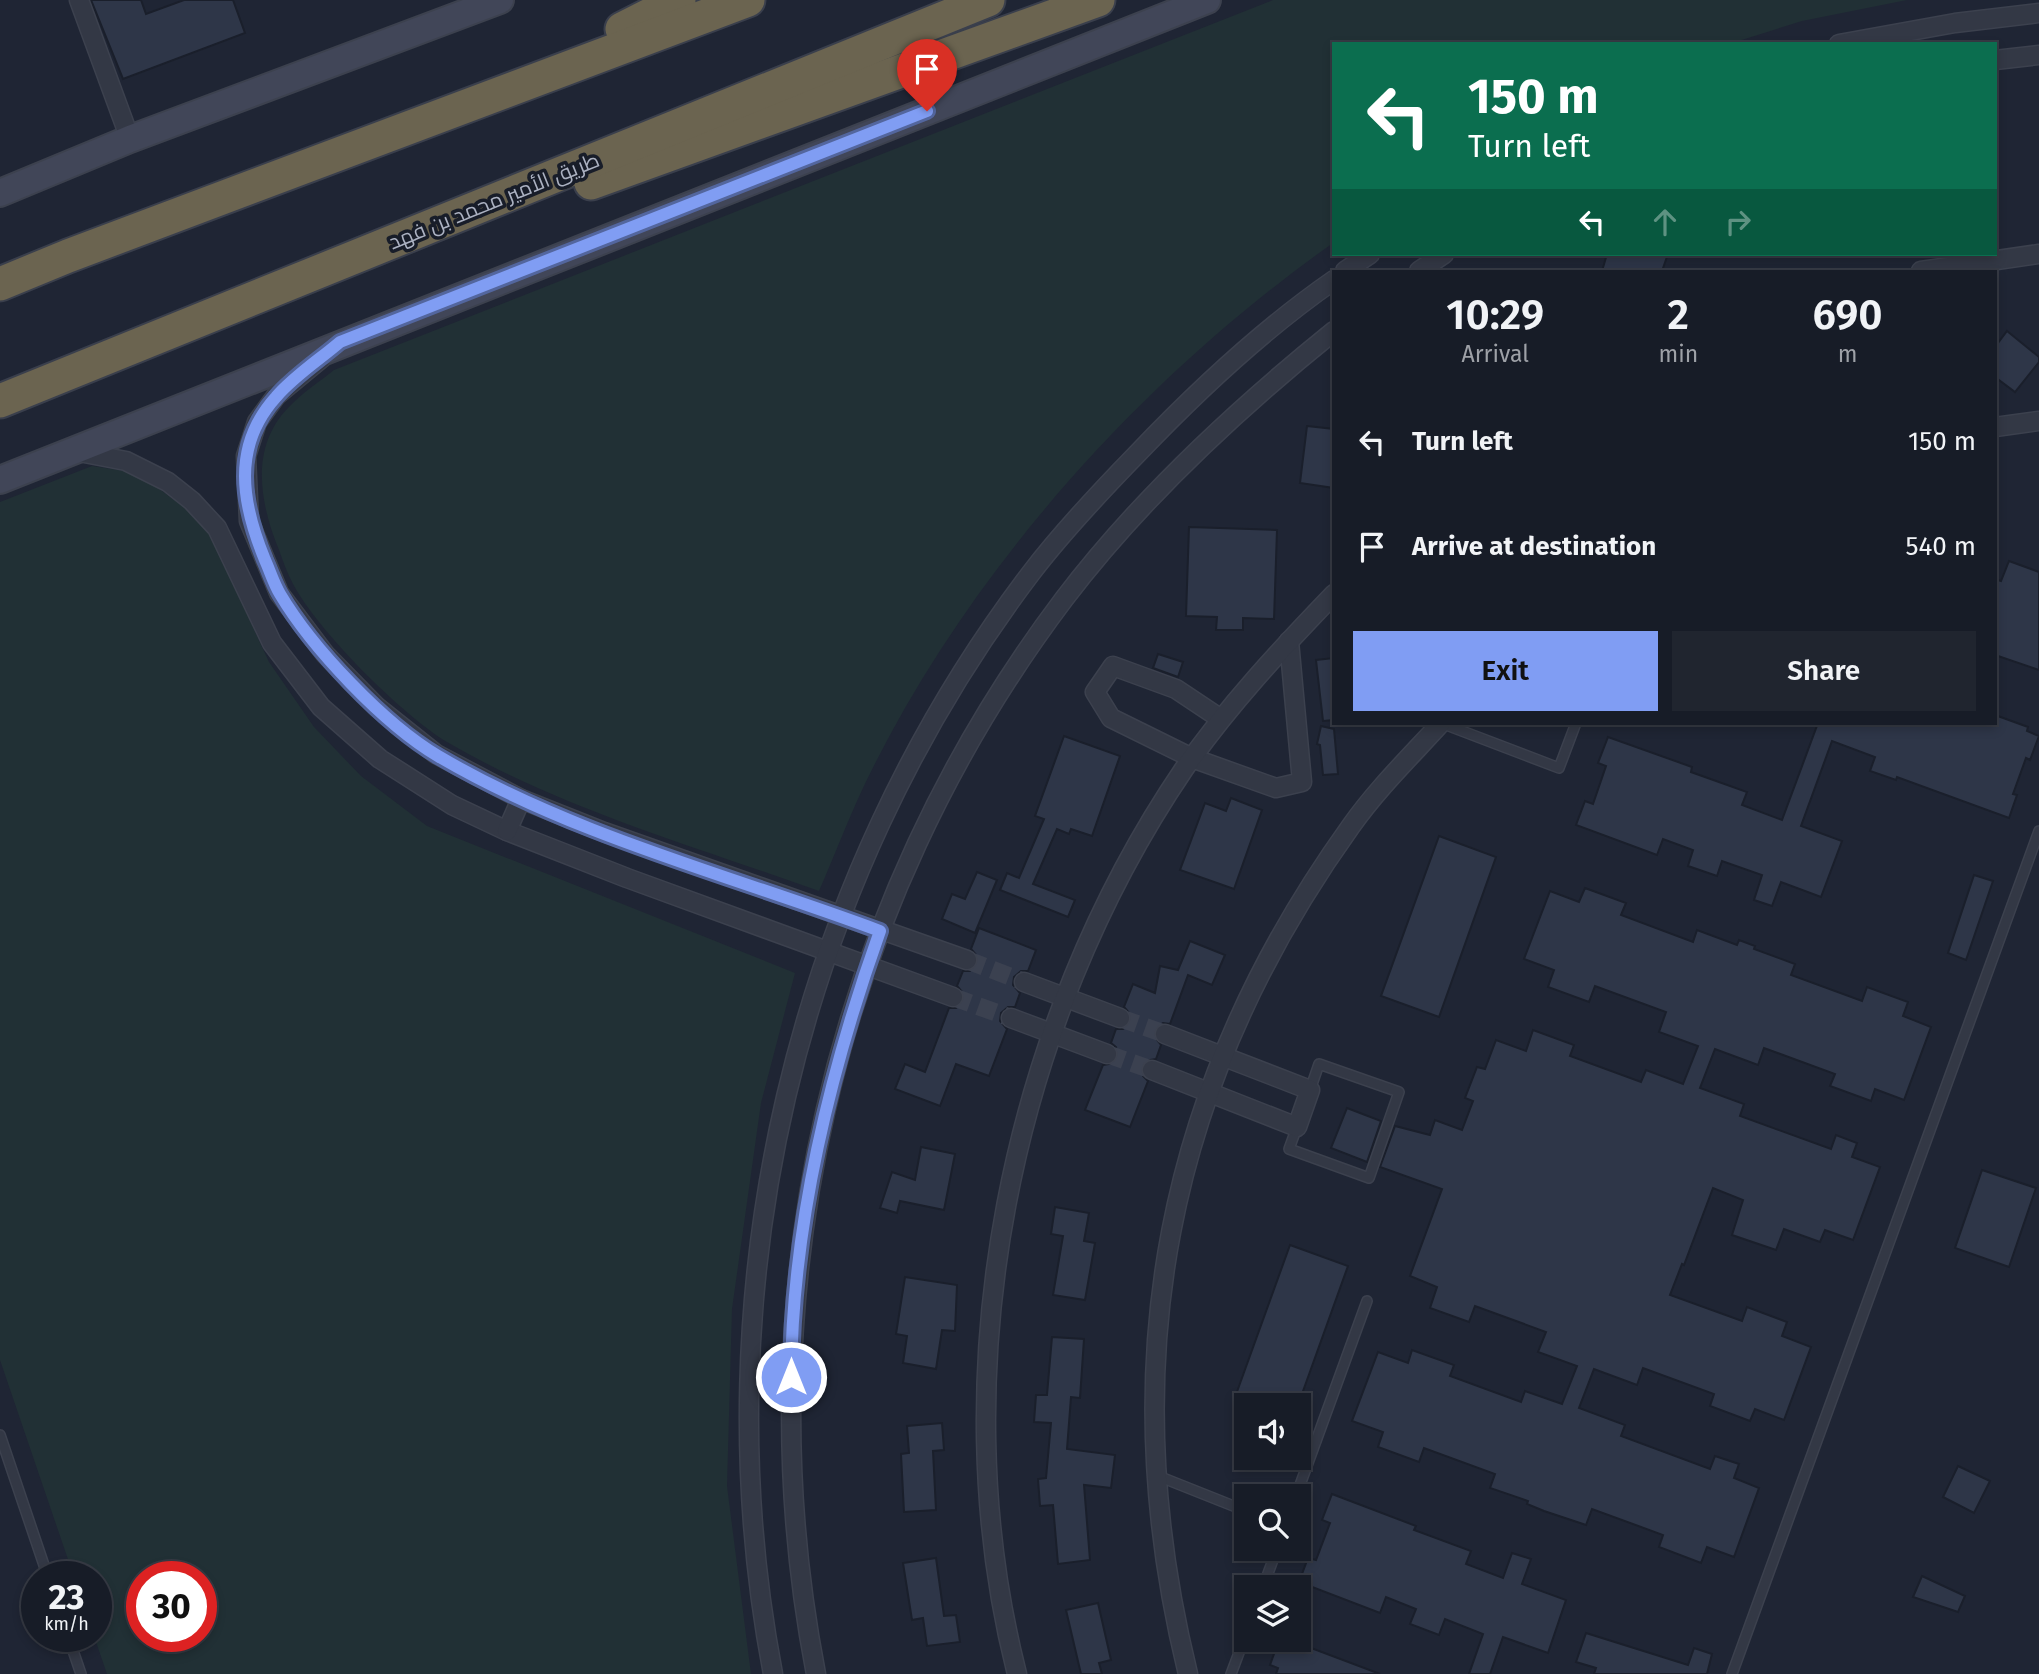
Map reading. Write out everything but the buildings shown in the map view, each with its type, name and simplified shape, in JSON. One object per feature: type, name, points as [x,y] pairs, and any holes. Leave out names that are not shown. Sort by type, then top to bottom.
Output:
[{"type":"highway","points":[[479,102],[679,0]]},
{"type":"highway","points":[[0,284],[748,0]]},
{"type":"highway","name":"طريق الأمير محمد بن فهد","points":[[0,401],[988,0]]},
{"type":"highway","points":[[261,295],[691,149],[1098,0]]},
{"type":"highway","points":[[0,278],[68,256]]},
{"type":"main road","points":[[0,193],[130,139],[500,0]]},
{"type":"main road","points":[[0,480],[340,342],[1207,0]]},
{"type":"street","points":[[79,0],[130,139]]},
{"type":"street","points":[[1850,42],[1955,23],[2039,13]]},
{"type":"street","points":[[1997,60],[2039,55]]},
{"type":"street","points":[[1928,270],[2039,254]]},
{"type":"street","points":[[1346,270],[1367,256]]},
{"type":"street","points":[[1420,270],[1441,256]]},
{"type":"street","points":[[773,1674],[760,1596],[748,1473],[749,1327],[764,1209],[784,1101],[841,916],[890,800],[983,639],[1032,571],[1087,506],[1171,419],[1255,341],[1332,281]]},
{"type":"street","points":[[816,1674],[802,1591],[790,1471],[791,1330],[806,1215],[825,1111],[880,931],[927,819],[1018,663],[1066,597],[1118,534],[1200,449],[1282,372],[1332,333]]},
{"type":"street","points":[[340,342],[276,396],[257,422],[246,456],[249,521],[279,593],[325,654],[368,698],[436,754],[522,799],[604,832],[967,960]]},
{"type":"street","points":[[1997,427],[2039,421]]},
{"type":"street","points":[[74,452],[126,461],[168,482],[192,501],[217,528],[272,643],[321,707],[380,759],[452,805],[507,831],[828,953],[953,997]]},
{"type":"street","points":[[1017,1674],[997,1565],[988,1475],[988,1343],[1016,1156],[1065,999],[1105,906],[1192,758],[1221,719],[1332,596]]},
{"type":"street","points":[[1221,719],[1176,689],[1113,666],[1095,692],[1111,718],[1192,758],[1276,788],[1302,782],[1289,641]]},
{"type":"street","points":[[1188,1674],[1162,1551],[1157,1475],[1155,1362],[1161,1276],[1180,1185],[1223,1058],[1256,981],[1285,926],[1352,825],[1439,725]]},
{"type":"street","points":[[507,831],[522,799]]},
{"type":"street","points":[[1024,982],[1120,1018]]},
{"type":"street","points":[[1011,1018],[1052,1036],[1107,1054]]},
{"type":"street","points":[[1152,1070],[1297,1127],[1310,1090],[1166,1034]]},
{"type":"lane","points":[[1446,725],[1559,768],[1575,725]]},
{"type":"lane","points":[[1732,1674],[2039,831]]},
{"type":"lane","points":[[1297,1127],[1289,1149],[1369,1178],[1399,1092],[1319,1064],[1310,1090]]},
{"type":"lane","points":[[1300,1484],[1367,1301]]},
{"type":"lane","points":[[0,1435],[43,1561]]},
{"type":"lane","points":[[1157,1475],[1234,1506]]},
{"type":"lane","points":[[73,1652],[81,1674]]},
{"type":"lane","points":[[1231,1674],[1239,1652]]},
{"type":"shaded area","points":[[1273,0],[1907,0],[1802,21],[1735,42],[1332,42],[1332,244],[1262,297],[1193,355],[1127,419],[1064,486],[1006,557],[952,632],[905,709],[863,788],[819,891],[629,825],[491,766],[428,729],[362,670],[321,625],[293,584],[272,532],[263,495],[263,458],[276,423],[305,392],[334,370]]},
{"type":"shaded area","points":[[92,466],[138,473],[205,523],[269,662],[314,727],[361,776],[427,826],[795,973],[761,1103],[732,1309],[727,1486],[751,1674],[107,1674],[99,1652],[112,1652],[112,1561],[69,1561],[0,1360],[0,502]]},
{"type":"tunnel","points":[[967,960],[1024,982]]},
{"type":"tunnel","points":[[953,997],[1011,1018]]},
{"type":"tunnel","points":[[1120,1018],[1165,1034]]},
{"type":"tunnel","points":[[1107,1054],[1152,1070]]},
{"type":"route","points":[[791,1377],[791,1330],[814,1164],[825,1111],[851,1016],[880,931],[604,832],[522,799],[436,754],[377,707],[325,654],[279,593],[249,521],[245,488],[246,456],[257,422],[276,396],[340,342],[927,111]]}]
